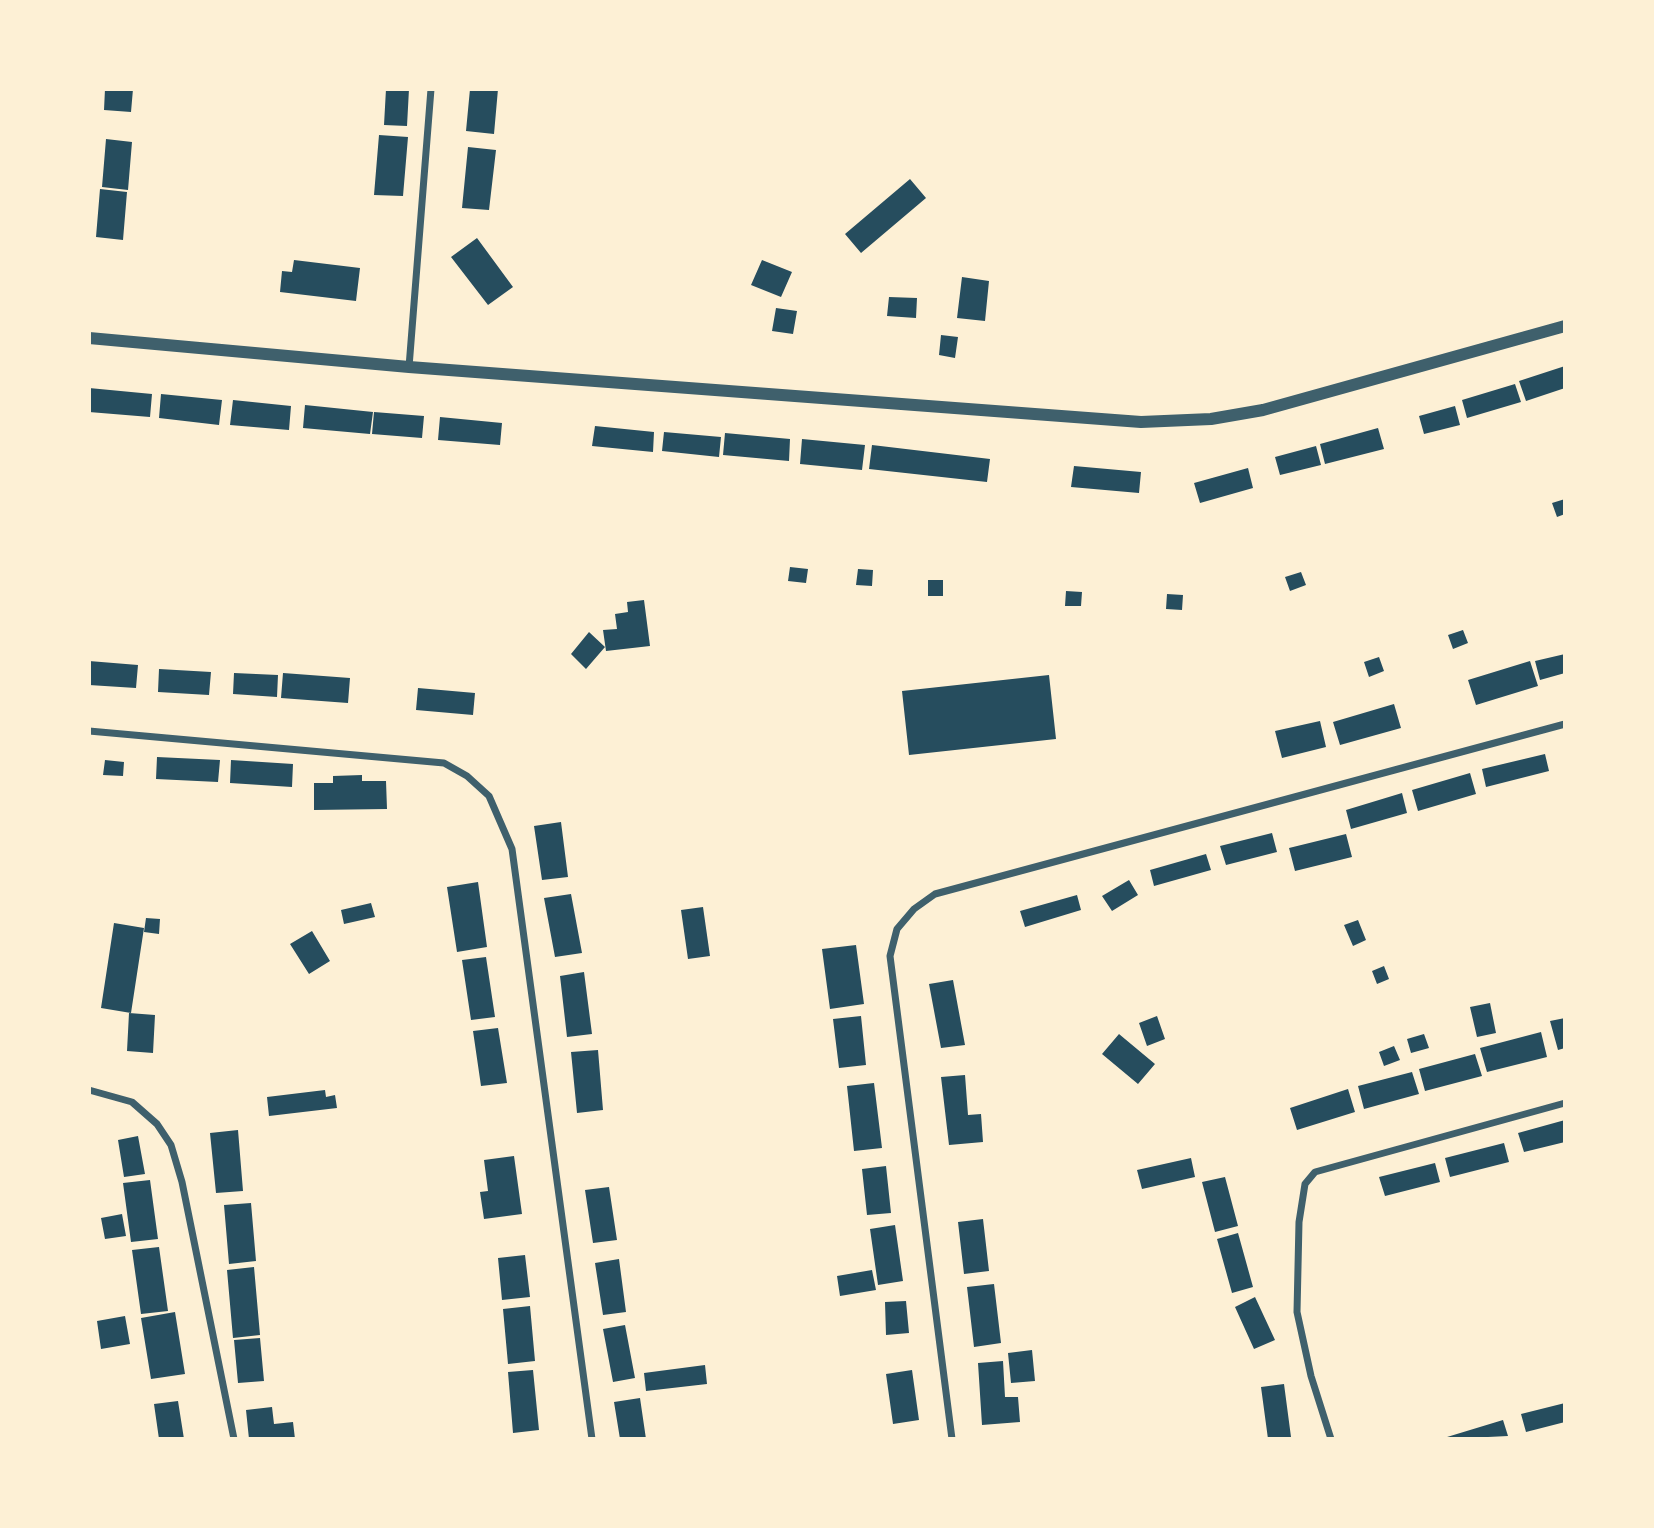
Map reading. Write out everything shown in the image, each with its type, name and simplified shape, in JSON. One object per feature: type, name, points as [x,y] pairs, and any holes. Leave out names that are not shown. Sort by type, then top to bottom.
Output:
[{"type":"street","points":[[409,367],[431,89]]},
{"type":"street","points":[[89,338],[409,367],[1141,422],[1211,419],[1263,410],[1565,326]]},
{"type":"street","points":[[952,1439],[890,956],[897,929],[914,909],[935,894],[1565,724]]},
{"type":"street","points":[[89,731],[444,763],[467,776],[489,796],[512,849],[592,1439]]},
{"type":"street","points":[[89,1090],[132,1102],[157,1124],[171,1145],[182,1182],[234,1439]]},
{"type":"street","points":[[1331,1439],[1311,1376],[1297,1312],[1299,1222],[1305,1184],[1315,1172],[1565,1102]]},
{"type":"building","points":[[105,89],[133,89],[131,112],[104,110]]},
{"type":"building","points":[[386,89],[409,89],[407,126],[384,125]]},
{"type":"building","points":[[470,89],[498,89],[494,134],[466,131]]},
{"type":"building","points":[[379,135],[408,137],[403,196],[374,195]]},
{"type":"building","points":[[106,139],[132,142],[128,190],[102,187]]},
{"type":"building","points":[[468,147],[496,150],[489,210],[462,208]]},
{"type":"building","points":[[910,179],[926,198],[861,253],[845,234]]},
{"type":"building","points":[[100,189],[127,192],[123,240],[96,237]]},
{"type":"building","points":[[477,238],[513,287],[488,305],[451,257]]},
{"type":"building","points":[[294,260],[360,268],[356,301],[280,292],[282,271],[292,272]]},
{"type":"building","points":[[762,260],[792,272],[781,297],[751,285]]},
{"type":"building","points":[[962,277],[989,281],[985,321],[957,318]]},
{"type":"building","points":[[889,297],[917,298],[916,318],[887,316]]},
{"type":"building","points":[[776,308],[797,311],[793,334],[772,331]]},
{"type":"building","points":[[941,335],[958,337],[955,358],[939,355]]},
{"type":"building","points":[[1565,366],[1565,388],[1526,401],[1519,381]]},
{"type":"building","points":[[1515,384],[1521,402],[1467,418],[1462,400]]},
{"type":"building","points":[[89,388],[152,394],[150,417],[89,412]]},
{"type":"building","points":[[161,394],[222,400],[219,425],[159,418]]},
{"type":"building","points":[[233,400],[291,406],[289,430],[230,425]]},
{"type":"building","points":[[305,405],[373,412],[370,434],[303,428]]},
{"type":"building","points":[[1455,406],[1460,425],[1424,434],[1419,416]]},
{"type":"building","points":[[374,412],[424,416],[422,438],[372,434]]},
{"type":"building","points":[[440,417],[502,423],[500,445],[438,440]]},
{"type":"building","points":[[595,426],[654,432],[653,452],[592,446]]},
{"type":"building","points":[[1378,428],[1384,449],[1325,464],[1320,444]]},
{"type":"building","points":[[664,432],[721,437],[719,457],[662,451]]},
{"type":"building","points":[[725,433],[790,439],[789,461],[723,455]]},
{"type":"building","points":[[802,439],[865,445],[862,470],[800,464]]},
{"type":"building","points":[[872,445],[990,459],[987,482],[869,469]]},
{"type":"building","points":[[1316,446],[1321,465],[1280,475],[1275,457]]},
{"type":"building","points":[[1074,466],[1141,472],[1139,493],[1071,487]]},
{"type":"building","points":[[1248,468],[1253,488],[1200,503],[1194,483]]},
{"type":"building","points":[[1565,499],[1565,514],[1557,517],[1552,503]]},
{"type":"building","points":[[790,567],[808,569],[806,583],[788,581]]},
{"type":"building","points":[[858,569],[873,570],[872,586],[856,585]]},
{"type":"building","points":[[1301,572],[1306,585],[1290,591],[1285,577]]},
{"type":"building","points":[[928,580],[943,580],[943,596],[928,596]]},
{"type":"building","points":[[1066,591],[1082,592],[1081,606],[1065,606]]},
{"type":"building","points":[[1167,594],[1183,595],[1182,610],[1166,609]]},
{"type":"building","points":[[644,600],[650,646],[606,651],[603,630],[617,629],[615,614],[628,612],[627,602]]},
{"type":"building","points":[[1463,630],[1468,643],[1453,649],[1448,635]]},
{"type":"building","points":[[589,632],[605,647],[586,669],[571,654]]},
{"type":"building","points":[[1565,654],[1565,673],[1540,680],[1535,661]]},
{"type":"building","points":[[1379,657],[1384,671],[1369,677],[1364,662]]},
{"type":"building","points":[[89,661],[138,665],[136,688],[89,685]]},
{"type":"building","points":[[1530,661],[1538,686],[1476,705],[1468,680]]},
{"type":"building","points":[[159,669],[211,672],[209,695],[158,692]]},
{"type":"building","points":[[234,673],[278,675],[277,697],[233,694]]},
{"type":"building","points":[[283,673],[350,678],[348,703],[281,698]]},
{"type":"building","points":[[1049,675],[1056,739],[909,755],[902,691]]},
{"type":"building","points":[[418,688],[475,693],[473,715],[416,710]]},
{"type":"building","points":[[1394,704],[1401,728],[1340,745],[1333,722]]},
{"type":"building","points":[[1320,721],[1326,747],[1282,758],[1275,731]]},
{"type":"building","points":[[1545,754],[1549,771],[1486,787],[1482,769]]},
{"type":"building","points":[[157,757],[220,760],[218,782],[156,779]]},
{"type":"building","points":[[105,760],[124,762],[123,776],[103,775]]},
{"type":"building","points":[[231,760],[293,764],[292,787],[230,783]]},
{"type":"building","points":[[1470,773],[1476,794],[1418,811],[1412,790]]},
{"type":"building","points":[[362,775],[362,781],[386,781],[387,809],[314,810],[314,783],[333,783],[333,776]]},
{"type":"building","points":[[1402,793],[1407,813],[1351,829],[1346,810]]},
{"type":"building","points":[[561,822],[568,877],[542,880],[534,826]]},
{"type":"building","points":[[1272,833],[1277,852],[1226,865],[1220,846]]},
{"type":"building","points":[[1346,834],[1352,857],[1295,871],[1289,848]]},
{"type":"building","points":[[1206,854],[1211,870],[1154,886],[1150,870]]},
{"type":"building","points":[[1129,880],[1138,895],[1112,911],[1102,896]]},
{"type":"building","points":[[478,882],[487,947],[457,952],[447,887]]},
{"type":"building","points":[[571,894],[582,953],[555,957],[544,898]]},
{"type":"building","points":[[1077,895],[1081,910],[1025,927],[1020,911]]},
{"type":"building","points":[[371,903],[375,917],[344,924],[341,910]]},
{"type":"building","points":[[703,907],[710,956],[688,959],[681,910]]},
{"type":"building","points":[[146,918],[160,919],[159,934],[144,932]]},
{"type":"building","points":[[1358,920],[1366,940],[1353,946],[1344,925]]},
{"type":"building","points":[[114,923],[144,928],[131,1013],[101,1008]]},
{"type":"building","points":[[312,931],[330,961],[309,974],[290,944]]},
{"type":"building","points":[[856,945],[864,1004],[830,1009],[822,949]]},
{"type":"building","points":[[486,957],[495,1017],[471,1020],[462,960]]},
{"type":"building","points":[[1384,966],[1389,979],[1377,984],[1372,971]]},
{"type":"building","points":[[584,972],[592,1034],[567,1037],[560,976]]},
{"type":"building","points":[[953,980],[965,1045],[941,1048],[929,984]]},
{"type":"building","points":[[1490,1003],[1496,1033],[1477,1037],[1470,1007]]},
{"type":"building","points":[[129,1013],[155,1015],[153,1053],[127,1051]]},
{"type":"building","points":[[861,1016],[866,1065],[839,1068],[833,1019]]},
{"type":"building","points":[[1157,1016],[1165,1039],[1147,1046],[1139,1023]]},
{"type":"building","points":[[1565,1018],[1565,1048],[1558,1050],[1550,1021]]},
{"type":"building","points":[[498,1028],[507,1083],[481,1086],[473,1031]]},
{"type":"building","points":[[1541,1032],[1547,1057],[1487,1072],[1480,1048]]},
{"type":"building","points":[[1119,1034],[1155,1064],[1138,1084],[1102,1054]]},
{"type":"building","points":[[1424,1034],[1429,1048],[1411,1053],[1407,1039]]},
{"type":"building","points":[[1394,1046],[1400,1060],[1384,1066],[1379,1052]]},
{"type":"building","points":[[598,1050],[603,1110],[577,1113],[571,1052]]},
{"type":"building","points":[[1475,1054],[1482,1076],[1425,1091],[1419,1069]]},
{"type":"building","points":[[1412,1072],[1419,1094],[1364,1109],[1358,1086]]},
{"type":"building","points":[[965,1075],[968,1115],[981,1114],[983,1142],[949,1145],[941,1077]]},
{"type":"building","points":[[874,1083],[882,1148],[854,1151],[847,1086]]},
{"type":"building","points":[[1348,1089],[1355,1112],[1297,1130],[1290,1108]]},
{"type":"building","points":[[325,1090],[326,1097],[335,1095],[337,1108],[269,1116],[267,1097]]},
{"type":"building","points":[[1565,1120],[1565,1142],[1524,1152],[1518,1133]]},
{"type":"building","points":[[238,1130],[243,1191],[216,1193],[210,1133]]},
{"type":"building","points":[[138,1136],[145,1174],[124,1177],[118,1140]]},
{"type":"building","points":[[1504,1143],[1509,1162],[1450,1177],[1445,1158]]},
{"type":"building","points":[[514,1156],[522,1214],[484,1219],[480,1192],[488,1191],[484,1160]]},
{"type":"building","points":[[1191,1158],[1195,1177],[1142,1189],[1137,1170]]},
{"type":"building","points":[[1435,1163],[1440,1182],[1385,1196],[1379,1177]]},
{"type":"building","points":[[886,1166],[891,1213],[867,1215],[862,1169]]},
{"type":"building","points":[[1225,1177],[1238,1226],[1215,1232],[1202,1182]]},
{"type":"building","points":[[150,1180],[158,1239],[131,1242],[123,1183]]},
{"type":"building","points":[[609,1187],[617,1240],[593,1243],[585,1190]]},
{"type":"building","points":[[251,1203],[256,1261],[229,1264],[224,1205]]},
{"type":"building","points":[[122,1214],[126,1236],[105,1239],[101,1218]]},
{"type":"building","points":[[983,1219],[989,1271],[964,1274],[958,1222]]},
{"type":"building","points":[[895,1225],[903,1281],[878,1285],[870,1229]]},
{"type":"building","points":[[1238,1233],[1253,1287],[1232,1293],[1217,1239]]},
{"type":"building","points":[[159,1247],[168,1311],[141,1314],[132,1250]]},
{"type":"building","points":[[525,1255],[530,1297],[502,1300],[498,1258]]},
{"type":"building","points":[[619,1259],[626,1312],[603,1315],[595,1263]]},
{"type":"building","points":[[254,1267],[260,1335],[233,1338],[227,1270]]},
{"type":"building","points":[[872,1270],[876,1290],[840,1296],[837,1276]]},
{"type":"building","points":[[994,1284],[1001,1343],[974,1347],[967,1287]]},
{"type":"building","points":[[1255,1297],[1275,1340],[1254,1349],[1235,1307]]},
{"type":"building","points":[[906,1301],[909,1333],[886,1335],[885,1302]]},
{"type":"building","points":[[530,1306],[535,1361],[508,1364],[503,1309]]},
{"type":"building","points":[[175,1312],[185,1374],[151,1379],[141,1318]]},
{"type":"building","points":[[125,1316],[130,1344],[101,1349],[97,1321]]},
{"type":"building","points":[[625,1325],[635,1378],[613,1382],[603,1329]]},
{"type":"building","points":[[260,1338],[264,1381],[238,1383],[234,1340]]},
{"type":"building","points":[[1032,1350],[1035,1381],[1011,1383],[1008,1353]]},
{"type":"building","points":[[1003,1361],[1005,1397],[1018,1397],[1020,1422],[982,1425],[978,1363]]},
{"type":"building","points":[[705,1365],[707,1384],[646,1391],[644,1373]]},
{"type":"building","points":[[533,1370],[539,1430],[513,1433],[508,1372]]},
{"type":"building","points":[[912,1370],[919,1420],[893,1424],[886,1374]]},
{"type":"building","points":[[1284,1384],[1291,1437],[1268,1439],[1261,1387]]},
{"type":"building","points":[[640,1398],[646,1439],[620,1439],[614,1402]]},
{"type":"building","points":[[178,1401],[184,1439],[159,1439],[154,1404]]},
{"type":"building","points":[[1565,1403],[1565,1422],[1526,1432],[1521,1414]]},
{"type":"building","points":[[272,1407],[274,1424],[293,1422],[295,1439],[249,1439],[246,1410]]},
{"type":"building","points":[[1503,1420],[1508,1436],[1447,1437]]}]
